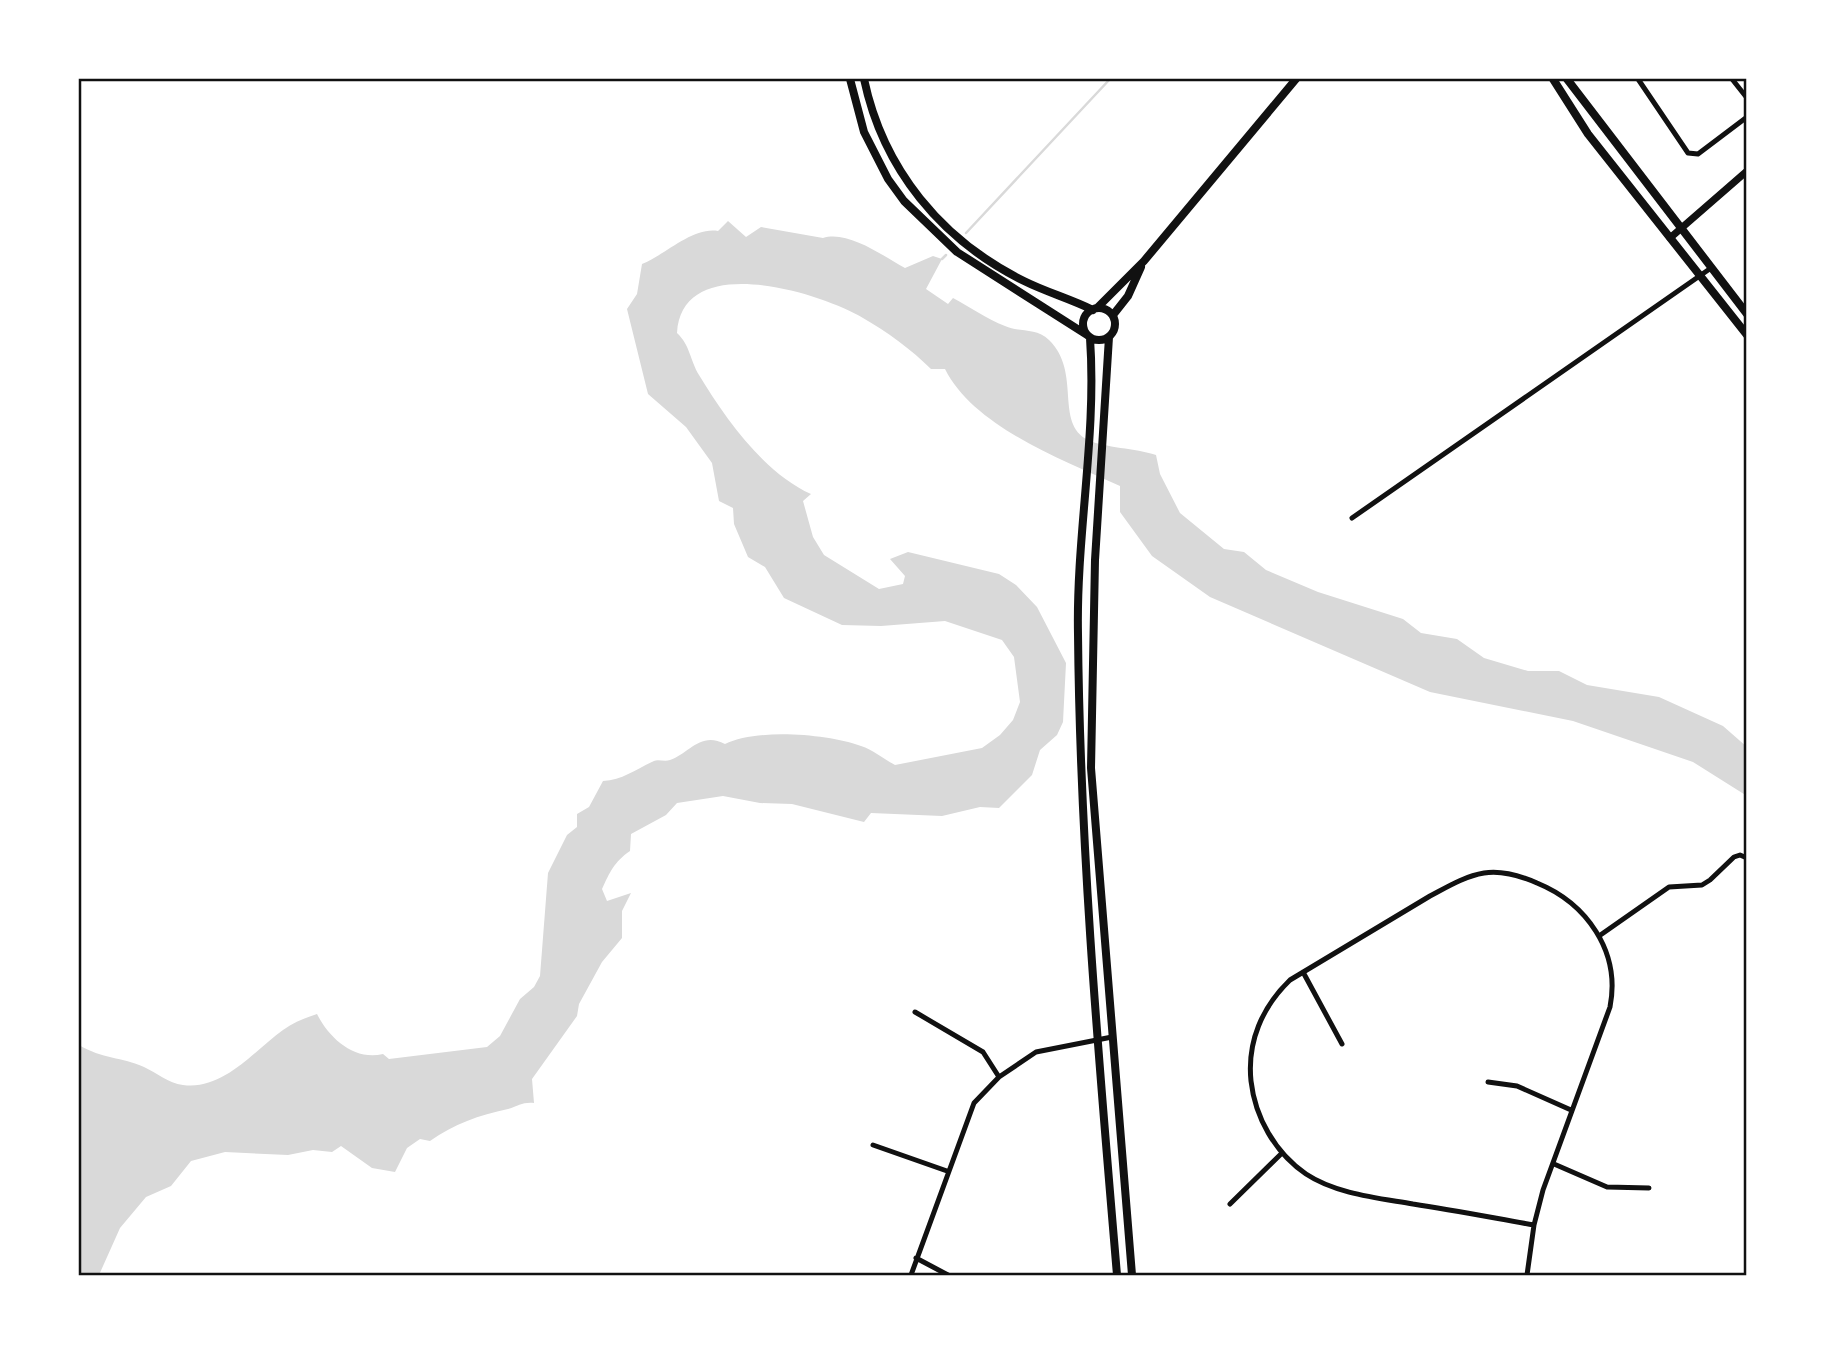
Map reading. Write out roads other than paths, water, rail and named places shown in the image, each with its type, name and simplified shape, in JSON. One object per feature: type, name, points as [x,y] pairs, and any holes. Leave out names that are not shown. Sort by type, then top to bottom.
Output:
[{"type":"main road","points":[[850,79],[864,132],[888,179],[904,201],[957,252],[1089,337],[1100,341],[1110,337]]},
{"type":"main road","points":[[864,79],[869,105],[892,161],[948,231],[972,250],[1023,281],[1113,315]]},
{"type":"main road","points":[[1117,1275],[1091,957],[1079,724],[1079,561],[1093,374],[1089,337],[1083,321],[1144,261],[1296,79]]},
{"type":"main road","points":[[1553,79],[1588,134],[1747,335]]},
{"type":"main road","points":[[1567,79],[1747,314]]},
{"type":"main road","points":[[1670,238],[1747,171]]},
{"type":"main road","points":[[1113,315],[1128,296],[1144,261]]},
{"type":"main road","points":[[1113,315],[1115,324],[1110,337],[1095,560],[1091,768],[1132,1275]]},
{"type":"main road","points":[[1079,724],[1092,724]]},
{"type":"street","points":[[1638,79],[1688,153],[1698,154],[1747,117]]},
{"type":"street","points":[[1732,79],[1747,98]]},
{"type":"street","points":[[1352,518],[1711,268]]},
{"type":"street","points":[[1599,936],[1669,887],[1702,885],[1734,858],[1740,855],[1747,858]]},
{"type":"street","points":[[1527,1275],[1534,1225],[1571,1110],[1610,1007],[1612,984],[1599,936],[1584,913],[1553,890],[1514,875],[1486,873],[1442,890],[1303,972],[1274,995],[1258,1025],[1250,1062],[1254,1099],[1259,1115],[1282,1153],[1306,1174],[1330,1186],[1534,1225]]},
{"type":"street","points":[[1303,972],[1342,1044]]},
{"type":"street","points":[[915,1012],[983,1052],[999,1077]]},
{"type":"street","points":[[911,1275],[974,1103],[999,1077],[1036,1052],[1112,1037]]},
{"type":"street","points":[[1488,1082],[1517,1086],[1571,1110]]},
{"type":"street","points":[[873,1145],[947,1171]]},
{"type":"street","points":[[1230,1204],[1282,1153]]},
{"type":"street","points":[[1554,1164],[1606,1187],[1649,1188]]},
{"type":"street","points":[[916,1258],[948,1275]]},
{"type":"waterway","points":[[966,233],[1110,79]]},
{"type":"waterway","points":[[942,259],[946,255]]}]
